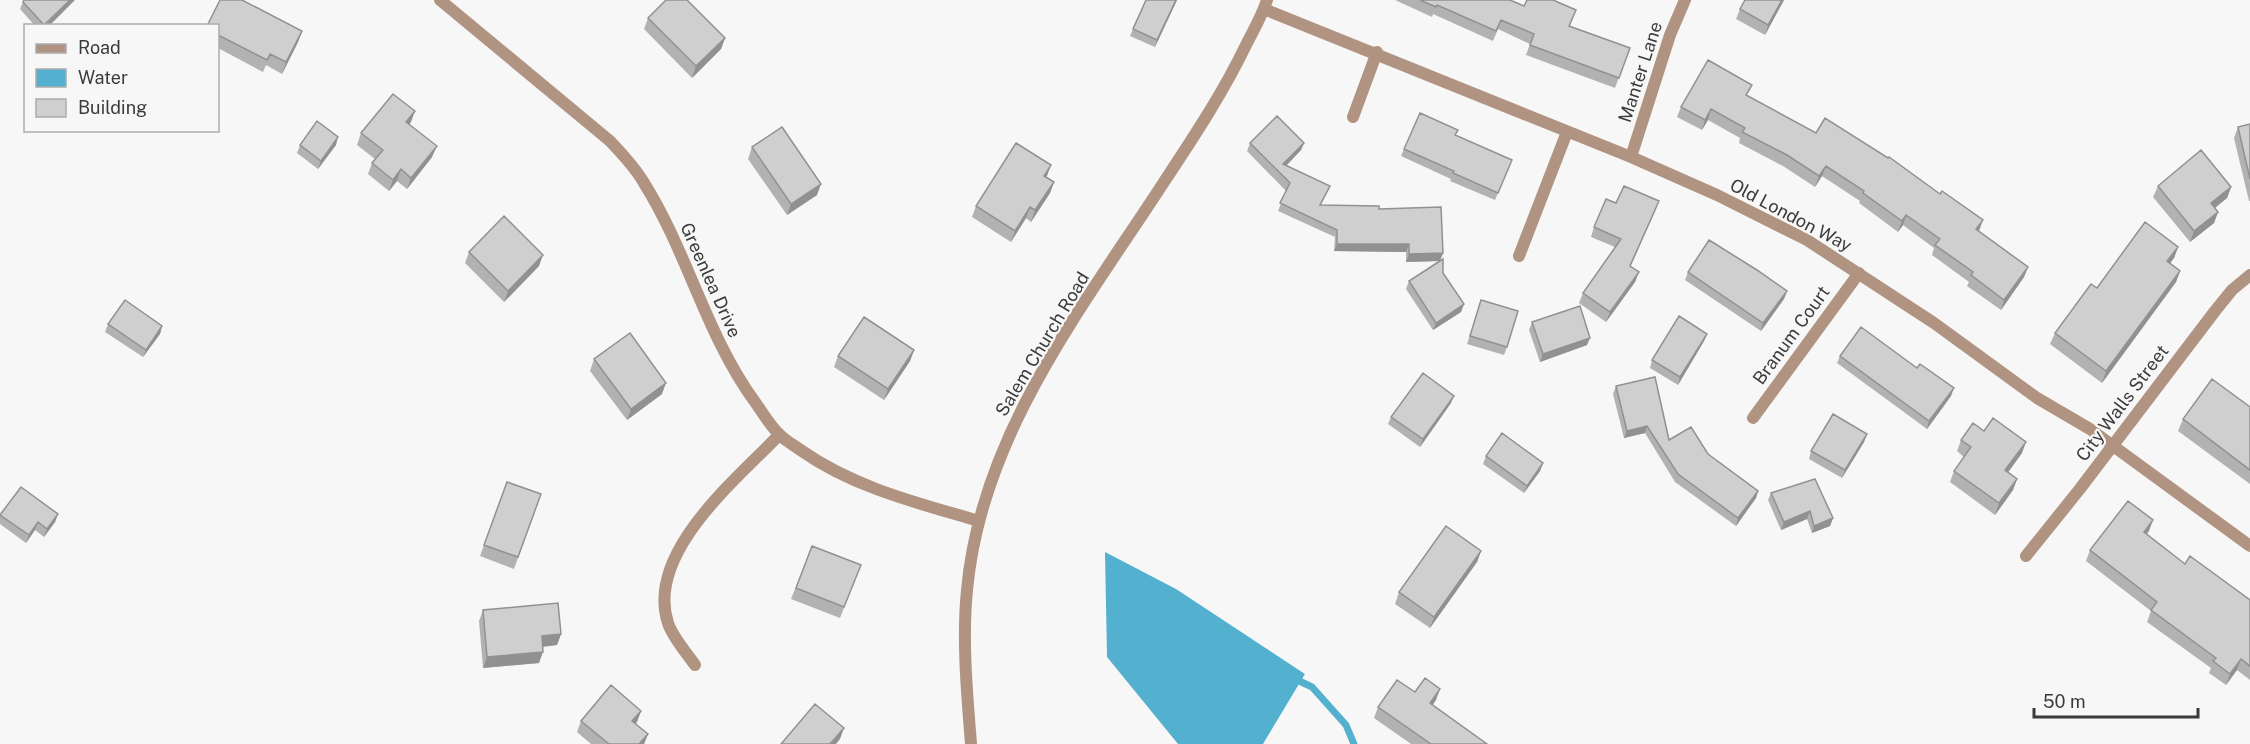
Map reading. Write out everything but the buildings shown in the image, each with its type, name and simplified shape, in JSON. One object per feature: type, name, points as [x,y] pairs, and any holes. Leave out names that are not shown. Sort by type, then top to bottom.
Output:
[{"type":"street","name":"Greenlea Drive","points":[[440,0],[610,141],[631,164],[655,201],[670,231],[717,342],[739,381],[779,435],[836,473],[894,496],[979,521]]},
{"type":"street","name":"Manter Lane","points":[[1631,157],[1670,35],[1684,0]]},
{"type":"street","name":"Old London Way","points":[[1265,4],[1631,157],[1717,195],[1807,240],[1934,323],[2029,393],[2090,429],[2250,546]]},
{"type":"street","name":"Salem Church Road","points":[[971,744],[966,651],[967,591],[979,521],[1003,448],[1035,384],[1227,81],[1265,4]]},
{"type":"street","points":[[1353,117],[1377,52]]},
{"type":"street","points":[[1519,256],[1567,132]]},
{"type":"street","name":"Branum Court","points":[[1753,418],[1859,273]]},
{"type":"street","name":"City Walls Street","points":[[2026,556],[2215,311],[2232,290],[2250,275]]},
{"type":"street","points":[[695,665],[668,624],[663,598],[675,559],[702,515],[779,435]]},
{"type":"water","points":[[1105,552],[1176,589],[1305,674],[1263,744],[1178,744],[1107,657]]},
{"type":"waterway","points":[[1295,679],[1312,687],[1346,725],[1354,744]]}]
